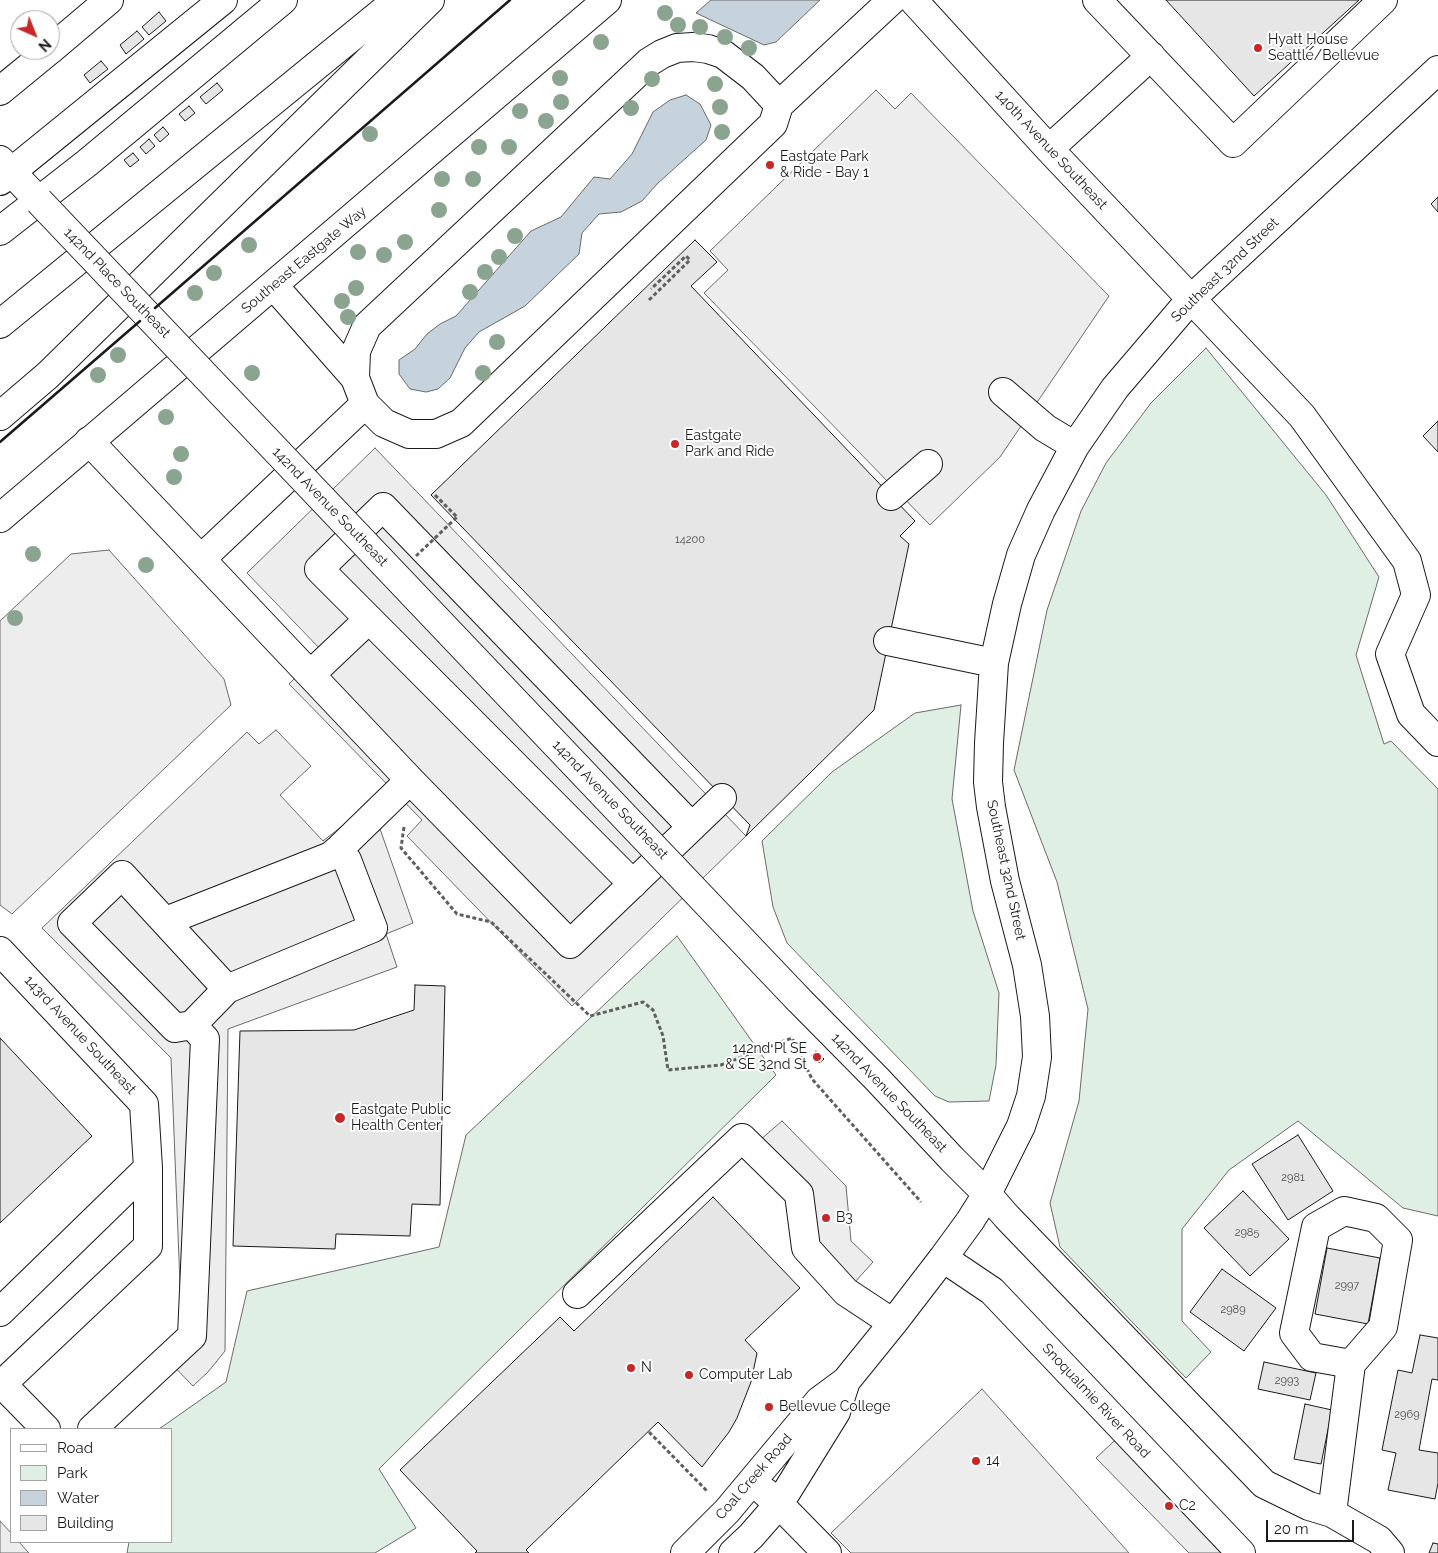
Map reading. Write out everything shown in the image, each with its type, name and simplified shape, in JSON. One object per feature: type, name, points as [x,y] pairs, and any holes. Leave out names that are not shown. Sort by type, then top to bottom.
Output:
[{"type":"main road","points":[[60,32],[102,0]]},
{"type":"main road","points":[[60,42],[109,0]]},
{"type":"main road","points":[[4,171],[223,0]]},
{"type":"main road","points":[[0,231],[87,163],[283,0]]},
{"type":"main road","points":[[0,324],[397,0]]},
{"type":"main road","points":[[0,416],[48,375],[430,0]]},
{"type":"main road","name":"Southeast Eastgate Way","points":[[0,518],[608,0]]},
{"type":"main road","points":[[274,286],[355,378],[365,404],[384,423],[409,434],[436,434],[461,423],[773,124],[779,104],[892,0]]},
{"type":"main road","name":"140th Avenue Southeast","points":[[913,0],[1049,149],[1302,416],[1407,561],[1416,595],[1390,654],[1410,714],[1438,742]]},
{"type":"main road","points":[[1097,0],[1233,143],[1383,0]]},
{"type":"main road","points":[[355,378],[356,351],[367,326],[649,62],[662,54],[678,48],[708,49],[723,54],[753,77],[779,104]]},
{"type":"main road","points":[[1049,149],[1151,56]]},
{"type":"main road","points":[[0,78],[23,60]]},
{"type":"main road","points":[[0,92],[38,60]]},
{"type":"main road","name":"Southeast 32nd Street","points":[[987,1194],[1021,1126],[1031,1096],[1037,1057],[1036,1016],[1027,965],[1005,881],[988,782],[994,663],[1007,604],[1021,555],[1041,510],[1075,446],[1115,388],[1191,299],[1438,70]]},
{"type":"main road","name":"142nd Place Southeast","points":[[4,171],[38,201],[234,405]]},
{"type":"main road","points":[[1003,392],[1045,428],[1075,446]]},
{"type":"main road","points":[[201,559],[365,404]]},
{"type":"main road","name":"142nd Avenue Southeast","points":[[234,405],[798,999],[987,1194],[1007,1218],[1264,1484],[1309,1506],[1332,1513],[1379,1540],[1390,1553]]},
{"type":"main road","points":[[89,441],[410,780],[570,944],[722,798]]},
{"type":"main road","points":[[891,496],[928,464]]},
{"type":"main road","points":[[633,884],[319,569],[383,507],[692,827]]},
{"type":"main road","points":[[311,674],[369,619]]},
{"type":"main road","points":[[888,641],[994,663]]},
{"type":"main road","points":[[166,921],[331,856],[410,780]]},
{"type":"main road","points":[[227,989],[122,875],[72,923],[175,1028],[192,1026],[227,989],[373,928],[347,860],[338,850]]},
{"type":"main road","name":"143rd Avenue Southeast","points":[[0,951],[144,1104],[148,1168],[148,1246],[1,1383]]},
{"type":"main road","points":[[93,1428],[192,1336],[206,1038],[192,1026]]},
{"type":"main road","points":[[577,1294],[742,1138],[799,1194],[806,1248],[846,1292],[893,1322]]},
{"type":"main road","points":[[0,1312],[148,1168]]},
{"type":"main road","name":"Coal Creek Road","points":[[685,1553],[726,1512],[819,1401],[846,1381],[943,1258],[987,1194]]},
{"type":"main road","points":[[1332,1513],[1351,1364],[1383,1327],[1398,1240],[1376,1218],[1344,1211],[1316,1227],[1294,1333],[1312,1357],[1351,1364]]},
{"type":"main road","name":"Snoqualmie River Road","points":[[943,1258],[992,1291],[1241,1553]]},
{"type":"main road","name":"Coal Creek Road","points":[[733,1553],[779,1504],[836,1412],[846,1381]]},
{"type":"main road","points":[[1,1383],[45,1428]]},
{"type":"main road","points":[[752,1482],[779,1504],[826,1553]]},
{"type":"path","points":[[648,300],[690,260],[686,256],[651,289]]},
{"type":"path","points":[[412,560],[456,517],[435,495]]},
{"type":"path","points":[[404,823],[401,848],[457,914],[491,922],[590,1016],[643,1002],[653,1010],[663,1036],[668,1070],[720,1065],[792,1038],[812,1079],[921,1202]]},
{"type":"path","points":[[648,1432],[711,1495]]},
{"type":"green space","points":[[1206,348],[1326,495],[1379,577],[1356,655],[1384,744],[1391,741],[1438,789],[1438,1216],[1403,1208],[1298,1121],[1229,1170],[1182,1229],[1182,1321],[1211,1352],[1186,1378],[1060,1247],[1050,1203],[1079,1101],[1088,1009],[1057,882],[1014,770],[1047,610],[1081,511],[1106,463],[1151,403]]},
{"type":"green space","points":[[961,705],[952,799],[973,911],[999,993],[996,1065],[989,1101],[949,1102],[935,1096],[787,943],[773,907],[762,841],[832,772],[915,713]]},
{"type":"green space","points":[[677,936],[776,1075],[379,1469],[416,1528],[375,1553],[127,1553],[129,1543],[172,1543],[172,1428],[160,1428],[226,1382],[247,1291],[439,1247],[466,1135]]},
{"type":"shaded area","points":[[876,90],[895,109],[911,93],[1109,296],[1000,457],[930,525],[704,293],[728,270],[710,251]]},
{"type":"shaded area","points":[[375,448],[746,836],[572,1006],[407,836],[422,820],[289,684],[322,651],[247,573]]},
{"type":"shaded area","points":[[109,550],[224,679],[231,705],[12,914],[0,905],[0,621],[71,554]]},
{"type":"shaded area","points":[[276,730],[311,766],[280,795],[323,841],[364,809],[379,826],[413,923],[386,934],[397,967],[228,1029],[225,1351],[208,1372],[193,1386],[159,1351],[179,1332],[181,1309],[171,1058],[42,928],[247,732],[259,744]]},
{"type":"shaded area","name":"B3","points":[[782,1121],[846,1186],[851,1241],[873,1262],[846,1292],[806,1248],[799,1194],[752,1147]]},
{"type":"shaded area","name":"14","points":[[982,1389],[1129,1553],[851,1553],[831,1533]]},
{"type":"shaded area","name":"C2","points":[[1125,1431],[1241,1553],[1189,1553],[1096,1458]]},
{"type":"shaded area","points":[[0,1521],[10,1532],[10,1543],[20,1543],[29,1553],[0,1553]]},
{"type":"water","points":[[711,0],[820,0],[776,42],[764,45],[696,13]]},
{"type":"water","points":[[686,95],[700,104],[711,125],[706,140],[657,184],[642,201],[621,212],[599,214],[582,233],[579,254],[525,306],[479,332],[465,348],[450,378],[438,389],[426,392],[410,389],[399,374],[399,360],[415,349],[427,334],[440,324],[456,316],[531,231],[561,217],[594,177],[610,179],[632,154],[653,112],[670,100]]},
{"type":"building","name":"Hyatt House Seattle/Bellevue","points":[[1166,0],[1359,0],[1254,96]]},
{"type":"building","points":[[159,12],[166,21],[149,35],[142,27]]},
{"type":"building","points":[[137,31],[144,39],[126,54],[120,45]]},
{"type":"building","points":[[101,61],[108,69],[90,83],[84,75]]},
{"type":"building","points":[[217,83],[223,90],[206,104],[200,97]]},
{"type":"building","points":[[189,106],[195,113],[185,121],[179,114]]},
{"type":"building","points":[[163,127],[169,134],[160,142],[154,135]]},
{"type":"building","points":[[149,139],[155,146],[146,154],[140,147]]},
{"type":"building","points":[[133,153],[139,160],[130,167],[124,160]]},
{"type":"building","points":[[1438,197],[1438,212],[1431,204]]},
{"type":"building","points":[[695,240],[717,262],[691,286],[915,521],[900,536],[909,544],[874,710],[746,836],[750,825],[431,495]]},
{"type":"building","points":[[1438,421],[1438,452],[1423,436]]},
{"type":"building","name":"Eastgate Public Health Center","points":[[415,985],[445,986],[440,1205],[412,1204],[410,1236],[336,1234],[335,1249],[233,1246],[240,1031],[354,1030],[414,1010]]},
{"type":"building","points":[[0,1038],[92,1136],[0,1223]]},
{"type":"building","name":"142nd Pl SE & SE 32nd St","points":[[816,1051],[824,1059],[819,1063],[811,1056]]},
{"type":"building","points":[[1298,1135],[1333,1191],[1288,1220],[1252,1164]]},
{"type":"building","points":[[1243,1191],[1289,1239],[1250,1276],[1204,1228]]},
{"type":"building","name":"N","points":[[713,1197],[800,1288],[745,1340],[757,1353],[751,1382],[737,1418],[729,1432],[702,1467],[658,1422],[526,1550],[529,1553],[475,1553],[477,1551],[400,1470],[560,1317],[574,1331]]},
{"type":"building","points":[[1327,1248],[1380,1258],[1368,1324],[1315,1314]]},
{"type":"building","points":[[1222,1269],[1276,1308],[1244,1351],[1190,1312]]},
{"type":"building","points":[[1420,1335],[1438,1338],[1438,1380],[1432,1379],[1419,1450],[1438,1453],[1438,1483],[1435,1499],[1388,1490],[1396,1453],[1382,1450],[1398,1370],[1412,1373]]},
{"type":"building","points":[[1264,1362],[1316,1373],[1310,1400],[1258,1389]]},
{"type":"building","points":[[1305,1404],[1332,1410],[1321,1464],[1294,1459]]},
{"type":"building","points":[[1433,1543],[1438,1544],[1438,1553],[1429,1553]]},
{"type":"wall","points":[[155,308],[510,0]]},
{"type":"wall","points":[[0,442],[140,321]]},
{"type":"place","name":"Hyatt House Seattle/Bellevue","points":[[1258,48]]},
{"type":"place","name":"Eastgate Park & Ride - Bay 1","points":[[770,165]]},
{"type":"place","name":"Eastgate Park and Ride","points":[[675,444]]},
{"type":"place","name":"142nd Pl SE & SE 32nd St","points":[[817,1057]]},
{"type":"place","name":"Eastgate Public Health Center","points":[[340,1118]]},
{"type":"place","name":"B3","points":[[826,1218]]},
{"type":"place","name":"N","points":[[631,1368]]},
{"type":"place","name":"Computer Lab","points":[[689,1375]]},
{"type":"place","name":"Bellevue College","points":[[769,1407]]},
{"type":"place","name":"14","points":[[976,1461]]},
{"type":"place","name":"C2","points":[[1169,1506]]}]
